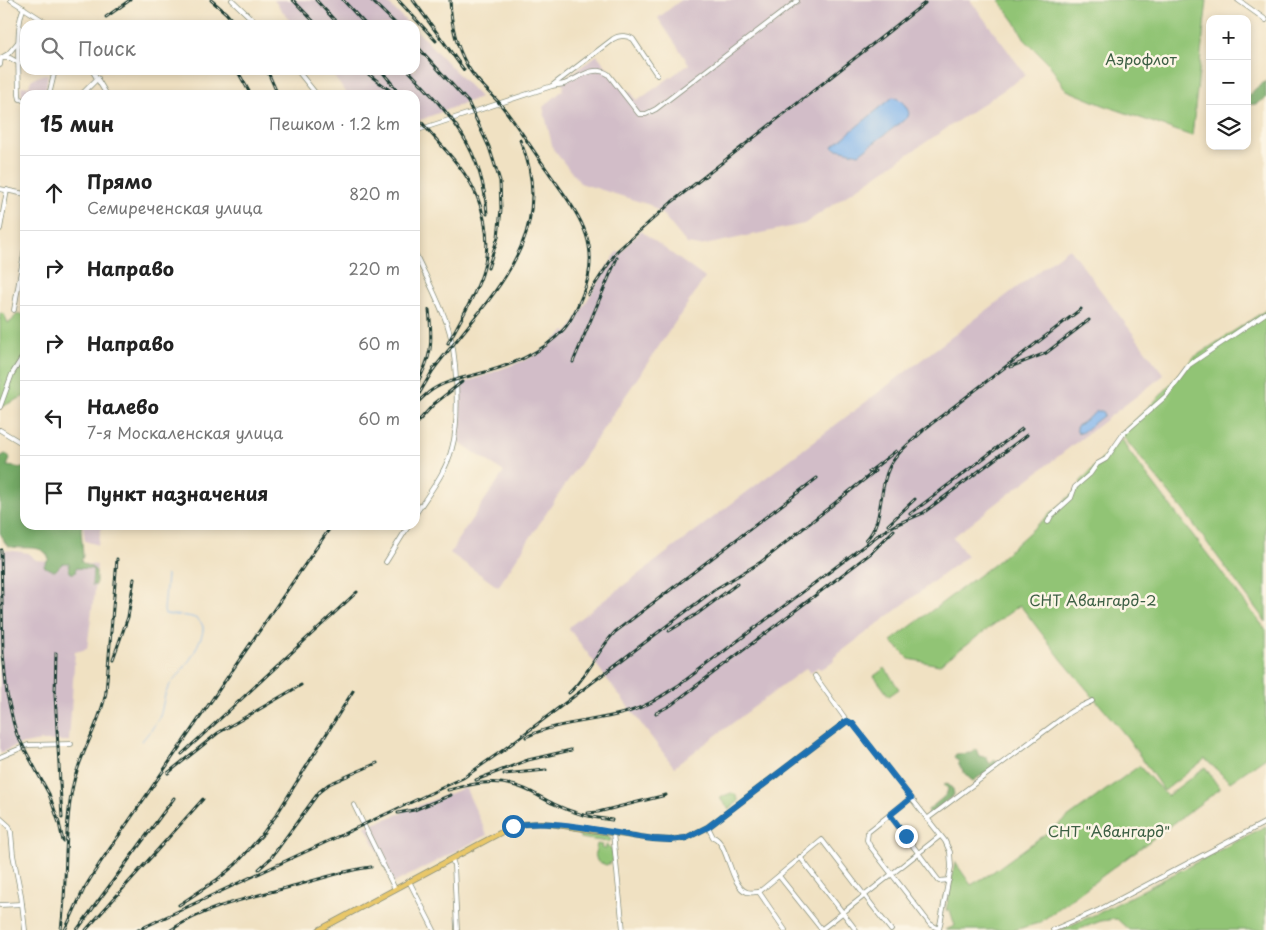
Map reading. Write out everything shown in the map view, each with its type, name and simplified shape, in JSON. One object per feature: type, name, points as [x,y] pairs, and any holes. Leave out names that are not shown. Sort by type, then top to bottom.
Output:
[{"type":"main road","points":[[319,930],[513,826],[551,824],[670,840],[686,838],[708,827],[847,721]]},
{"type":"street","points":[[11,0],[42,20]]},
{"type":"street","points":[[232,0],[253,20]]},
{"type":"street","points":[[1238,0],[1266,20]]},
{"type":"street","points":[[420,129],[563,84],[589,72],[600,70],[613,80],[639,114],[646,114],[693,82],[797,1]]},
{"type":"street","points":[[20,20],[21,12],[24,8]]},
{"type":"street","points":[[20,26],[20,99]]},
{"type":"street","points":[[552,86],[619,36],[633,39],[657,75]]},
{"type":"street","points":[[1,58],[8,54],[19,40]]},
{"type":"street","points":[[1,58],[10,58],[19,63]]},
{"type":"street","points":[[0,65],[1,58]]},
{"type":"street","points":[[50,90],[54,75]]},
{"type":"street","points":[[96,75],[104,90]]},
{"type":"street","points":[[301,75],[313,90]]},
{"type":"street","points":[[86,90],[98,78]]},
{"type":"street","points":[[0,189],[20,193]]},
{"type":"street","points":[[0,229],[6,190]]},
{"type":"street","points":[[420,265],[449,332],[455,368],[456,414],[452,449],[446,466],[420,507]]},
{"type":"street","points":[[14,310],[20,276]]},
{"type":"street","points":[[1048,522],[1051,516],[1071,498],[1071,493],[1080,482],[1090,474],[1097,464],[1106,460],[1124,434],[1166,396],[1189,365],[1266,314]]},
{"type":"street","points":[[0,407],[12,374],[20,362]]},
{"type":"street","points":[[0,430],[20,442]]},
{"type":"street","points":[[386,562],[406,530]]},
{"type":"street","points":[[815,676],[847,721],[853,724],[911,798],[940,836],[950,852],[951,867],[939,929],[930,924],[867,840],[868,832],[911,798]]},
{"type":"street","points":[[927,819],[1065,716],[1070,710],[1079,708],[1092,701]]},
{"type":"street","points":[[0,757],[28,745],[48,743],[71,744]]},
{"type":"street","points":[[354,805],[394,889]]},
{"type":"street","points":[[890,815],[939,881],[949,880]]},
{"type":"street","points":[[0,818],[7,824],[11,832],[25,930]]},
{"type":"street","points":[[1053,930],[1099,910],[1266,822]]},
{"type":"street","points":[[708,827],[713,838],[718,839],[722,844],[730,868],[742,889],[746,892],[759,892],[822,840],[891,930]]},
{"type":"street","points":[[613,833],[623,930]]},
{"type":"street","points":[[779,876],[822,930],[940,836]]},
{"type":"street","points":[[800,857],[856,930]]},
{"type":"street","points":[[452,859],[454,865],[457,930]]},
{"type":"street","points":[[409,881],[434,930]]},
{"type":"street","points":[[759,892],[785,930]]},
{"type":"street","points":[[0,905],[22,904]]},
{"type":"shaded area","points":[[274,0],[385,0],[405,20],[289,20]]},
{"type":"shaded area","points":[[681,0],[970,0],[1026,75],[804,224],[700,246],[687,244],[664,216],[650,205],[580,183],[553,149],[543,107],[563,90],[564,86],[561,82],[597,55],[628,93],[631,92],[637,101],[689,64],[658,18]]},
{"type":"shaded area","points":[[420,34],[480,97],[420,120],[420,90],[344,90],[333,75],[420,75]]},
{"type":"shaded area","points":[[48,75],[46,90],[21,90],[21,86],[28,87],[32,79]]},
{"type":"shaded area","points":[[641,231],[705,278],[498,587],[450,553],[504,472],[457,441],[462,384],[530,358],[546,348],[565,331],[568,333],[618,251],[621,253]]},
{"type":"shaded area","points":[[1069,248],[1164,375],[953,537],[967,556],[833,658],[834,660],[825,667],[820,669],[818,667],[811,673],[806,668],[674,767],[569,629],[570,626]]},
{"type":"shaded area","points":[[84,530],[101,530],[98,545],[85,541]]},
{"type":"shaded area","points":[[0,549],[28,553],[36,560],[97,565],[87,649],[75,652],[69,741],[41,741],[18,745],[0,753]]},
{"type":"shaded area","points":[[464,788],[487,835],[394,883],[365,826]]},
{"type":"green space","name":"Аэрофлот","points":[[999,0],[1207,0],[1192,136],[1103,105],[1067,90],[1050,65],[1026,41]]},
{"type":"green space","points":[[1266,81],[1266,98],[1251,104],[1251,93]]},
{"type":"green space","points":[[1266,310],[1266,622],[1183,510],[1121,434],[1161,395],[1193,358]]},
{"type":"green space","points":[[0,313],[4,314],[8,323],[20,314],[20,398],[0,406]]},
{"type":"green space","name":"СНТ Авангард-2","points":[[1122,438],[1127,449],[1266,630],[1266,757],[1230,782],[1205,759],[1164,791],[1127,737],[1062,660],[1020,605],[939,665],[909,659],[891,641],[994,564],[1082,485],[1080,482]]},
{"type":"green space","points":[[5,454],[9,456],[10,459],[7,466],[20,468],[20,530],[81,530],[83,556],[81,561],[84,564],[92,568],[96,571],[96,585],[92,585],[93,569],[76,568],[75,573],[71,573],[69,563],[63,563],[55,571],[45,567],[44,565],[49,559],[42,550],[7,545],[0,533],[0,457]]},
{"type":"green space","points":[[885,668],[899,689],[889,696],[874,676]]},
{"type":"green space","points":[[976,749],[979,756],[986,757],[990,764],[995,760],[997,763],[973,781],[963,772],[958,760],[954,757],[956,754],[971,753]]},
{"type":"green space","name":"СНТ \"Авангард\"","points":[[1139,766],[1167,796],[1205,767],[1220,789],[1039,923],[1014,930],[945,930],[955,926],[950,910],[946,911],[955,862],[971,885],[990,874]]},
{"type":"green space","points":[[947,783],[953,789],[954,795],[928,814],[928,810],[946,795],[948,789],[944,784]]},
{"type":"green space","points":[[731,793],[735,794],[739,801],[729,809],[721,800],[721,797]]},
{"type":"green space","points":[[1266,826],[1266,930],[1129,930],[1117,919],[1101,921],[1077,930],[1060,930],[1103,911]]},
{"type":"green space","points":[[582,831],[607,834],[611,840],[608,842],[580,838],[579,833]]},
{"type":"green space","points":[[597,844],[602,845],[601,848],[606,849],[606,845],[612,849],[613,858],[611,863],[606,865],[597,861],[595,854]]},
{"type":"water","points":[[893,97],[905,105],[909,113],[908,117],[859,154],[834,148],[833,146]]},
{"type":"water","points":[[1097,411],[1102,411],[1104,415],[1081,433],[1077,432],[1076,427]]},
{"type":"waterway","points":[[142,741],[158,719],[167,690],[193,655],[203,630],[201,622],[197,619],[165,614],[167,575]]},
{"type":"railway","points":[[106,17],[130,0]]},
{"type":"railway","points":[[211,0],[232,20]]},
{"type":"railway","points":[[293,0],[312,20]]},
{"type":"railway","points":[[316,0],[334,20]]},
{"type":"railway","points":[[343,0],[361,20]]},
{"type":"railway","points":[[371,0],[392,20]]},
{"type":"railway","points":[[398,0],[417,20]]},
{"type":"railway","points":[[413,0],[464,70]]},
{"type":"railway","points":[[420,401],[443,384],[513,363],[535,352],[555,338],[572,318],[578,305],[588,277],[590,260],[589,244],[577,214],[519,129],[497,100],[470,71],[455,34],[450,0]]},
{"type":"railway","points":[[588,295],[617,251],[672,202],[925,3]]},
{"type":"railway","points":[[420,24],[436,41]]},
{"type":"railway","points":[[420,49],[468,102],[489,147],[500,181],[501,209],[498,237],[488,268]]},
{"type":"railway","points":[[240,75],[248,90]]},
{"type":"railway","points":[[269,75],[276,90]]},
{"type":"railway","points":[[370,75],[389,90]]},
{"type":"railway","points":[[385,75],[396,89]]},
{"type":"railway","points":[[413,75],[462,134],[479,170],[487,214]]},
{"type":"railway","points":[[420,120],[464,173],[477,196],[485,222],[487,248],[482,274],[471,301],[448,343]]},
{"type":"railway","points":[[433,370],[495,292],[512,265],[525,237],[532,207],[530,175],[520,140]]},
{"type":"railway","points":[[573,362],[617,258]]},
{"type":"railway","points":[[918,434],[1081,309]]},
{"type":"railway","points":[[420,377],[430,350],[429,310]]},
{"type":"railway","points":[[1010,367],[1046,353],[1089,320]]},
{"type":"railway","points":[[420,392],[436,365]]},
{"type":"railway","points":[[420,419],[434,404],[462,382]]},
{"type":"railway","points":[[910,514],[1022,429]]},
{"type":"railway","points":[[866,540],[876,524],[883,486],[889,468],[900,453],[923,431]]},
{"type":"railway","points":[[526,737],[562,725],[632,711],[660,697],[679,685],[881,533],[923,513],[1027,435]]},
{"type":"railway","points":[[869,472],[896,451]]},
{"type":"railway","points":[[138,930],[463,778],[502,751],[714,590],[761,562],[875,471]]},
{"type":"railway","points":[[569,693],[582,679],[615,632],[817,478]]},
{"type":"railway","points":[[888,525],[915,499]]},
{"type":"railway","points":[[65,930],[84,889],[100,863],[329,530]]},
{"type":"railway","points":[[656,713],[671,705],[871,553],[894,530]]},
{"type":"railway","points":[[1,550],[3,654],[7,694],[17,735],[49,794],[63,841]]},
{"type":"railway","points":[[61,929],[70,803],[76,773],[99,716],[106,692],[117,559]]},
{"type":"railway","points":[[113,659],[128,617],[134,579]]},
{"type":"railway","points":[[669,631],[697,614],[737,584]]},
{"type":"railway","points":[[182,754],[357,592]]},
{"type":"railway","points":[[56,653],[55,694],[62,818]]},
{"type":"railway","points":[[168,773],[218,733],[301,685]]},
{"type":"railway","points":[[179,905],[218,879],[236,864],[261,836],[277,814],[353,691]]},
{"type":"railway","points":[[476,780],[528,760],[571,750]]},
{"type":"railway","points":[[259,869],[271,858],[319,792],[329,784],[377,763]]},
{"type":"railway","points":[[504,774],[546,770]]},
{"type":"railway","points":[[448,790],[480,783],[504,783],[523,788],[554,804],[575,812],[612,820]]},
{"type":"railway","points":[[398,813],[414,810],[451,795]]},
{"type":"railway","points":[[588,813],[666,795]]},
{"type":"railway","points":[[77,930],[174,798]]},
{"type":"railway","points":[[86,930],[203,799]]},
{"type":"railway","points":[[171,930],[185,921],[216,908],[343,872],[371,867]]},
{"type":"route","points":[[513,826],[543,823],[653,839],[678,840],[686,838],[708,827],[847,721],[853,724],[911,798],[890,815],[906,836]]}]
